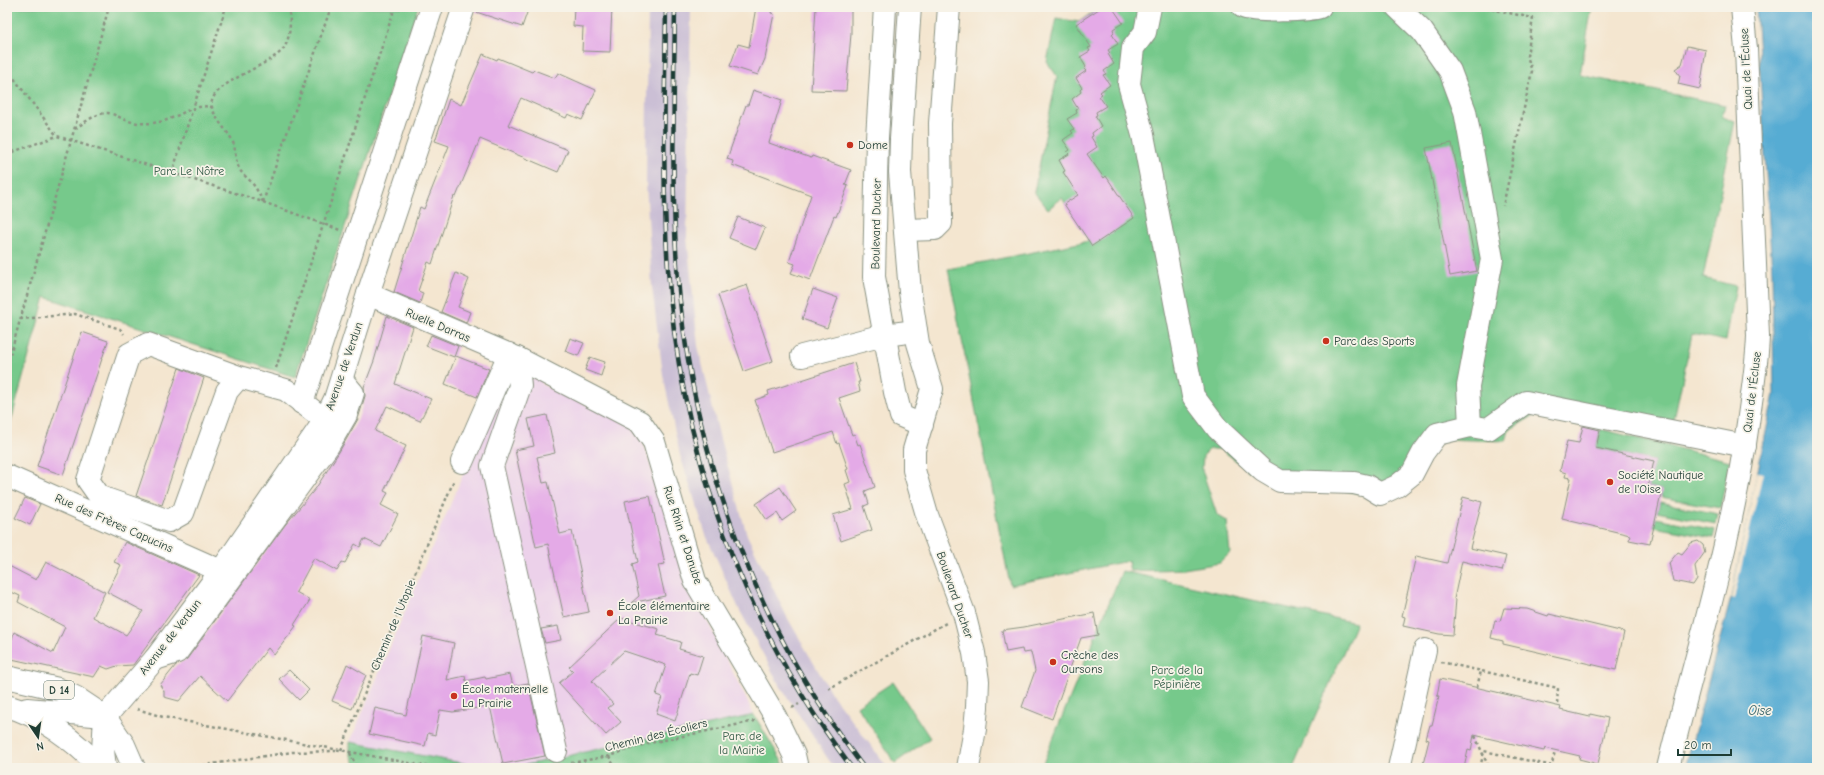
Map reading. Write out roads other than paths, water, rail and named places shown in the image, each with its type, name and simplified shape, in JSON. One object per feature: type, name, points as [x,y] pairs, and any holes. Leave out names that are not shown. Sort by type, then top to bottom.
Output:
[{"type":"street","points":[[302,403],[432,7]]},
{"type":"street","name":"Avenue de Verdun","points":[[111,710],[156,659],[221,570],[324,420],[335,399],[368,294],[464,7]]},
{"type":"street","name":"Boulevard Ducher","points":[[885,7],[878,127],[874,277],[895,392],[901,416],[922,425]]},
{"type":"street","name":"Boulevard Ducher","points":[[910,7],[901,129],[900,172],[910,292],[916,331],[932,389],[914,450],[914,470],[926,515],[964,613],[974,653],[978,681],[975,729],[968,768]]},
{"type":"street","points":[[905,230],[935,229],[941,223],[940,123],[949,7]]},
{"type":"street","points":[[1150,7],[1145,32],[1133,48],[1129,84],[1143,135],[1193,396],[1218,429],[1263,471],[1280,481],[1354,483],[1367,486],[1380,494],[1397,486],[1412,474],[1423,453],[1436,434],[1470,426],[1488,429],[1526,402],[1745,446]]},
{"type":"street","points":[[1243,7],[1249,10],[1285,10],[1320,7]]},
{"type":"street","points":[[1397,7],[1422,31],[1450,71],[1465,110],[1492,259],[1468,386],[1470,426]]},
{"type":"street","name":"Quai de l'Écluse","points":[[1668,768],[1729,529],[1745,446],[1758,362],[1746,49],[1742,7]]},
{"type":"street","points":[[878,127],[901,129]]},
{"type":"street","name":"Ruelle Darras","points":[[368,294],[513,356]]},
{"type":"street","points":[[802,356],[884,335],[916,331]]},
{"type":"street","points":[[239,376],[227,391],[183,513],[169,521],[100,497],[88,480],[129,354],[148,344],[239,376],[286,390],[324,420]]},
{"type":"street","points":[[462,462],[513,356]]},
{"type":"street","points":[[513,356],[520,386],[492,466],[560,758]]},
{"type":"street","name":"Rue Rhin et Danube","points":[[513,356],[640,422],[654,442],[695,581],[776,716],[794,755],[797,768]]},
{"type":"street","points":[[156,659],[177,652],[328,446],[346,415],[354,393],[342,380]]},
{"type":"street","name":"Rue des Frères Capucins","points":[[7,476],[221,570]]},
{"type":"street","points":[[1398,768],[1424,654]]},
{"type":"street","name":"D 14","points":[[7,677],[58,689],[74,697],[111,710]]},
{"type":"street","name":"D 14","points":[[9,706],[111,710]]},
{"type":"street","name":"D 14","points":[[9,706],[42,722],[62,734],[81,748],[100,768]]},
{"type":"street","points":[[105,768],[103,750],[111,710]]},
{"type":"street","name":"D 14","points":[[111,710],[134,768]]},
{"type":"water","name":"Oise","points":[[1756,7],[1817,7],[1817,768],[1685,768],[1731,598],[1774,394],[1772,272]]},
{"type":"railway","points":[[666,7],[664,138],[666,236],[675,336],[686,403],[702,468],[723,532],[749,594],[779,654],[813,712],[852,768]]},
{"type":"railway","points":[[675,7],[673,154],[677,265],[680,301],[689,364],[702,427],[719,488],[740,547],[765,605],[794,662],[827,716],[864,768]]},
{"type":"place","name":"Dome","points":[[850,145]]},
{"type":"place","name":"Parc des Sports","points":[[1326,341]]},
{"type":"place","name":"Société Nautique de l'Oise","points":[[1610,482]]},
{"type":"place","name":"École élémentaire La Prairie","points":[[610,613]]},
{"type":"place","name":"Crèche des Oursons","points":[[1053,662]]},
{"type":"place","name":"École maternelle La Prairie","points":[[454,696]]},
{"type":"park label","name":"Parc Le Nôtre","points":[[189,171]]},
{"type":"park label","name":"Parc de la Pépinière","points":[[1177,677]]},
{"type":"park label","name":"Parc de la Mairie","points":[[742,743]]}]
